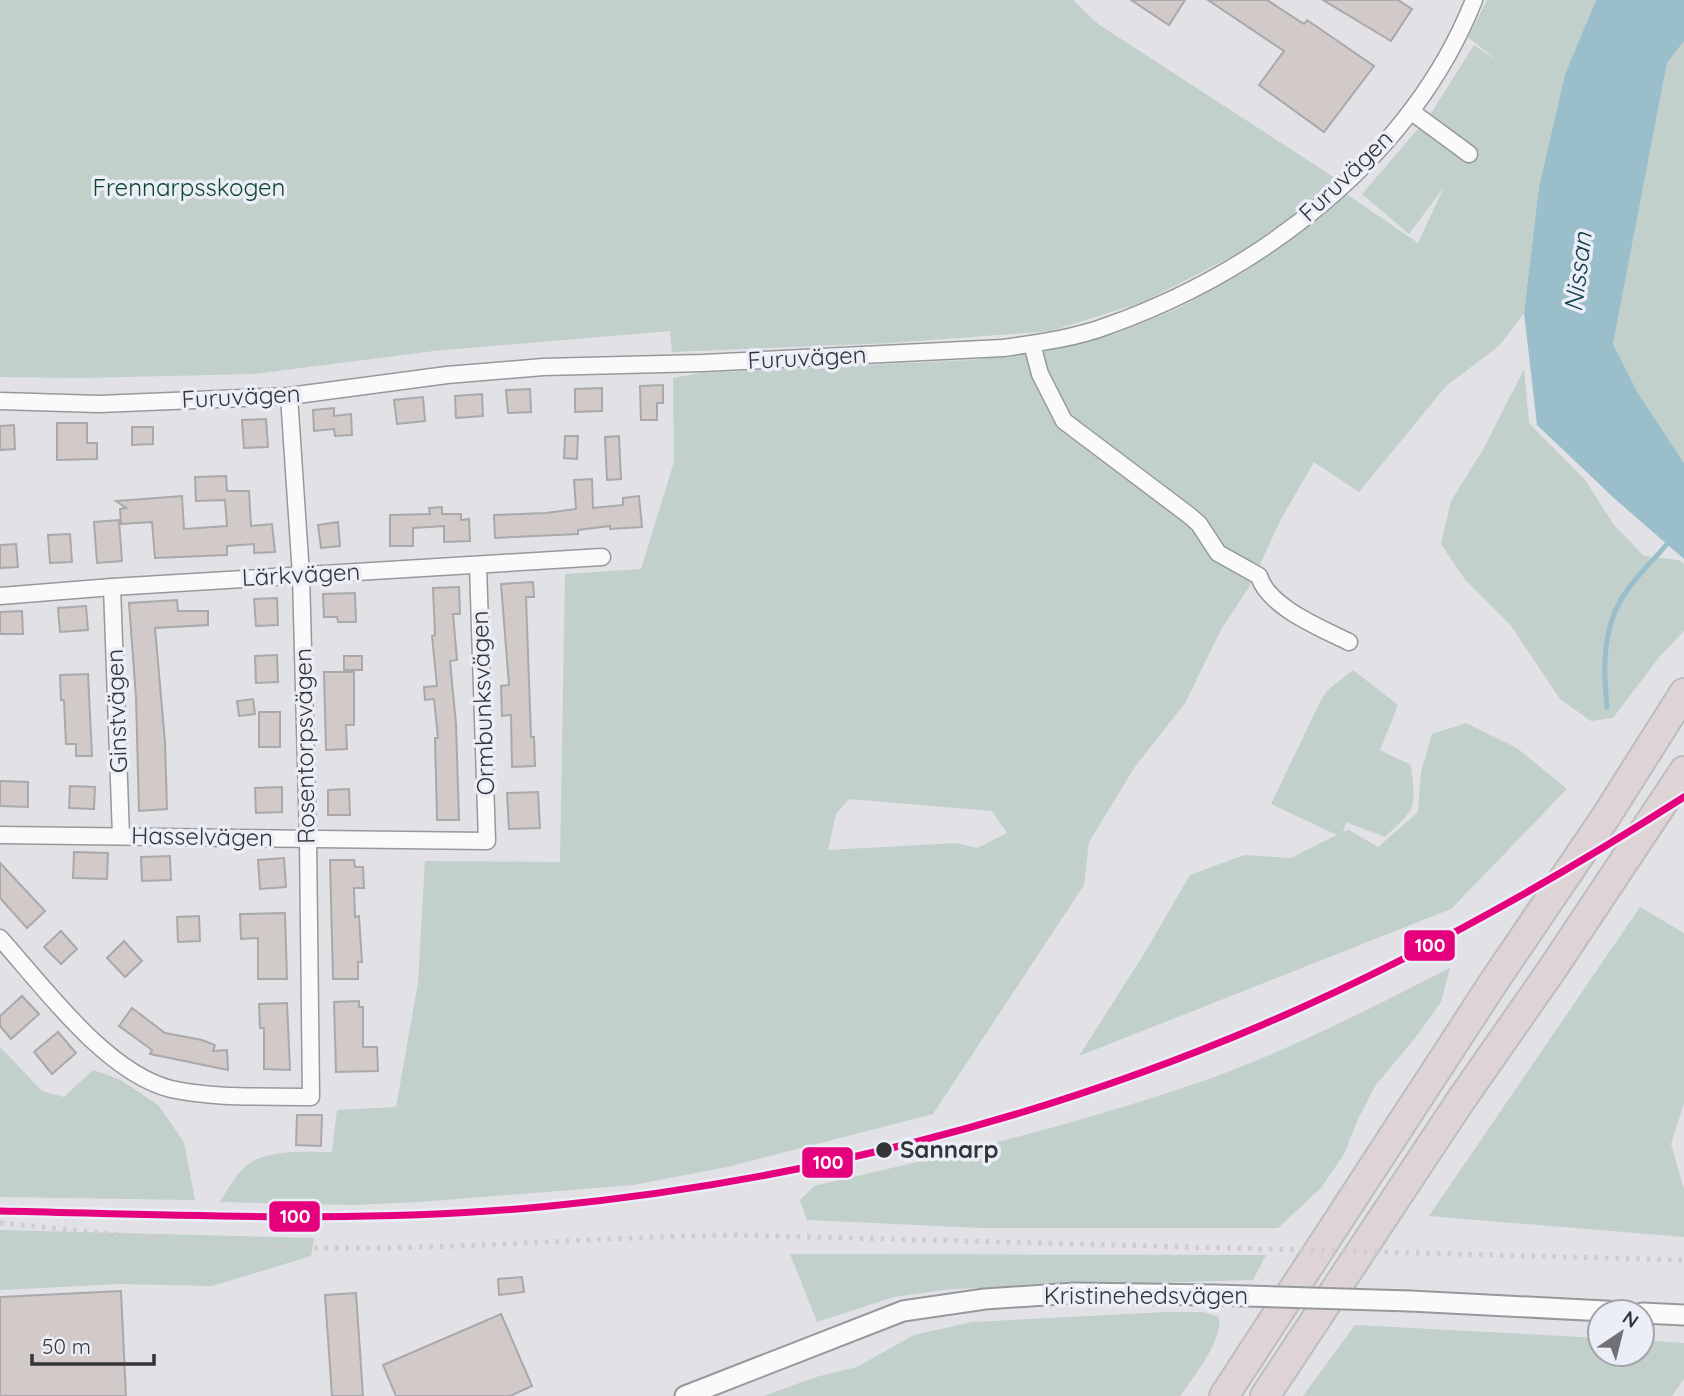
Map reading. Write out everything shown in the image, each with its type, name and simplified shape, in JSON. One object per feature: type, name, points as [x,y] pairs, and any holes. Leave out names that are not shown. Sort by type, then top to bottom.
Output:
[{"type":"highway","points":[[1224,1396],[1495,980],[1605,818],[1684,693]]},
{"type":"highway","points":[[1265,1396],[1684,771]]},
{"type":"street","name":"Furuvägen","points":[[0,401],[99,404],[289,396],[447,375],[543,367],[703,363],[1032,344],[1105,327],[1178,298],[1240,262],[1303,220],[1359,170],[1412,112],[1462,30],[1474,0]]},
{"type":"street","points":[[1412,112],[1469,154]]},
{"type":"street","points":[[1032,344],[1040,374],[1064,421],[1191,516],[1218,553],[1259,576],[1262,586],[1286,608],[1349,642]]},
{"type":"street","name":"Rosentorpsvägen","points":[[0,937],[90,1036],[115,1060],[137,1075],[170,1088],[214,1095],[310,1097],[308,839],[301,575],[289,396]]},
{"type":"street","name":"Lärkvägen","points":[[0,596],[602,557]]},
{"type":"street","name":"Ormbunksvägen","points":[[478,565],[487,841]]},
{"type":"street","name":"Ginstvägen","points":[[112,587],[121,836]]},
{"type":"street","name":"Hasselvägen","points":[[0,835],[487,841]]},
{"type":"street","name":"Kristinehedsvägen","points":[[685,1396],[902,1311],[985,1299],[1074,1293],[1214,1295],[1586,1310]]},
{"type":"street","points":[[1656,1314],[1684,1315]]},
{"type":"green space","name":"Frennarpsskogen","points":[[0,0],[1073,0],[1098,24],[1335,178],[1296,213],[1241,252],[1143,302],[1051,331],[891,343],[672,352],[670,331],[434,351],[254,374],[0,377]]},
{"type":"green space","points":[[1487,0],[1596,0],[1565,74],[1539,185],[1524,313],[1500,345],[1446,386],[1359,492],[1314,462],[1281,519],[1251,584],[1222,628],[1185,703],[1134,768],[1089,842],[1084,885],[933,1114],[727,1167],[633,1185],[353,1205],[220,1202],[233,1181],[250,1163],[269,1155],[290,1152],[332,1152],[337,1110],[396,1107],[418,983],[425,861],[560,862],[565,574],[641,569],[674,462],[673,378],[701,373],[971,360],[1041,352],[1115,334],[1179,308],[1244,272],[1295,236],[1345,193],[1418,243],[1444,187],[1409,234],[1362,194],[1430,115],[1474,45],[1499,62],[1468,37]],"holes":[[[849,799],[992,811],[1007,833],[977,848],[956,843],[828,850],[836,814]]]},
{"type":"green space","points":[[1684,41],[1684,463],[1638,393],[1613,344],[1667,63]]},
{"type":"green space","points":[[1524,369],[1529,423],[1585,480],[1614,525],[1644,556],[1678,560],[1684,564],[1684,631],[1660,656],[1613,718],[1591,721],[1560,699],[1511,626],[1466,581],[1441,544],[1451,501],[1484,448]]},
{"type":"green space","points":[[1353,670],[1398,705],[1380,750],[1411,765],[1414,791],[1409,813],[1385,837],[1346,822],[1343,832],[1349,830],[1378,847],[1418,812],[1421,772],[1432,734],[1466,723],[1517,748],[1567,789],[1451,909],[1079,1056],[1190,875],[1244,855],[1291,858],[1337,835],[1271,804],[1321,700],[1328,690]]},
{"type":"green space","points":[[1640,907],[1684,933],[1684,1103],[1671,1144],[1684,1189],[1684,1237],[1429,1216]]},
{"type":"green space","points":[[1450,968],[1441,1002],[1375,1086],[1344,1154],[1321,1188],[1278,1228],[982,1228],[807,1220],[800,1200],[814,1186],[1059,1126],[1203,1081],[1297,1043]]},
{"type":"green space","points":[[0,1047],[42,1091],[64,1097],[93,1070],[119,1079],[158,1105],[184,1142],[195,1200],[0,1197]]},
{"type":"green space","points":[[0,1230],[314,1238],[311,1256],[212,1286],[120,1284],[0,1290]]},
{"type":"green space","points":[[790,1254],[1266,1255],[1253,1280],[951,1289],[894,1297],[817,1322]]},
{"type":"green space","points":[[1204,1312],[1219,1317],[1217,1336],[1180,1396],[764,1396],[816,1377],[857,1367],[914,1335],[972,1322]]},
{"type":"green space","points":[[1355,1325],[1586,1337],[1586,1368],[1656,1368],[1656,1341],[1684,1343],[1684,1379],[1672,1396],[1303,1396]]},
{"type":"water","name":"Nissan","points":[[1596,0],[1684,0],[1684,41],[1667,63],[1613,344],[1638,393],[1684,463],[1684,559],[1615,499],[1537,425],[1524,313],[1539,186],[1565,74]]},
{"type":"building","points":[[1131,0],[1185,0],[1169,25]]},
{"type":"building","points":[[1208,0],[1267,0],[1304,24],[1307,20],[1374,66],[1324,132],[1259,85],[1284,51]]},
{"type":"building","points":[[1323,0],[1398,0],[1412,9],[1391,41]]},
{"type":"building","points":[[663,385],[663,403],[657,403],[657,420],[641,420],[640,386]]},
{"type":"building","points":[[602,388],[602,411],[575,412],[575,389]]},
{"type":"building","points":[[530,389],[531,412],[508,413],[506,390]]},
{"type":"building","points":[[482,394],[483,416],[456,418],[455,396]]},
{"type":"building","points":[[423,397],[425,421],[397,424],[394,400]]},
{"type":"building","points":[[334,408],[334,416],[351,414],[352,435],[335,436],[334,429],[314,431],[313,410]]},
{"type":"building","points":[[266,419],[268,447],[244,448],[242,420]]},
{"type":"building","points":[[57,423],[87,423],[87,443],[97,443],[97,459],[57,460]]},
{"type":"building","points":[[14,425],[15,449],[0,450],[0,426]]},
{"type":"building","points":[[132,427],[153,427],[153,444],[132,445]]},
{"type":"building","points":[[565,436],[578,436],[577,459],[564,458]]},
{"type":"building","points":[[619,436],[621,479],[607,480],[605,437]]},
{"type":"building","points":[[226,476],[227,491],[249,491],[251,526],[272,524],[275,552],[254,553],[254,544],[227,546],[227,555],[155,558],[152,522],[121,524],[120,509],[126,508],[116,501],[182,496],[184,529],[227,526],[225,500],[196,501],[195,477]]},
{"type":"building","points":[[592,479],[593,508],[623,505],[623,498],[639,496],[642,527],[610,529],[610,526],[578,530],[578,534],[495,538],[494,515],[576,509],[574,480]]},
{"type":"building","points":[[442,507],[442,514],[461,514],[461,520],[469,519],[470,541],[444,542],[444,526],[413,528],[413,546],[390,546],[390,515],[430,514],[429,508]]},
{"type":"building","points":[[119,520],[122,561],[97,563],[94,522]]},
{"type":"building","points":[[338,522],[340,546],[321,548],[318,525]]},
{"type":"building","points":[[70,534],[72,562],[50,563],[48,535]]},
{"type":"building","points":[[16,544],[18,567],[0,568],[0,545]]},
{"type":"building","points":[[533,582],[534,597],[526,597],[531,737],[534,737],[535,766],[512,767],[511,715],[502,716],[501,686],[509,685],[501,584]]},
{"type":"building","points":[[459,587],[460,614],[453,614],[457,660],[450,661],[456,724],[459,820],[437,820],[435,738],[438,738],[434,699],[425,700],[424,687],[437,686],[432,636],[435,635],[433,588]]},
{"type":"building","points":[[355,593],[356,622],[338,622],[337,617],[324,617],[323,594]]},
{"type":"building","points":[[277,598],[278,625],[256,626],[254,599]]},
{"type":"building","points":[[177,600],[178,611],[208,611],[208,625],[155,628],[165,742],[167,809],[139,811],[136,697],[129,603]]},
{"type":"building","points":[[86,606],[88,630],[60,632],[58,608]]},
{"type":"building","points":[[22,611],[23,634],[0,634],[0,612]]},
{"type":"building","points":[[277,655],[278,682],[256,683],[255,656]]},
{"type":"building","points":[[344,656],[362,656],[362,670],[344,670]]},
{"type":"building","points":[[324,672],[354,672],[354,725],[346,725],[347,749],[326,750]]},
{"type":"building","points":[[88,674],[92,756],[76,756],[76,744],[66,744],[60,675]]},
{"type":"building","points":[[253,699],[255,714],[239,716],[237,701]]},
{"type":"building","points":[[259,712],[280,712],[280,747],[259,747]]},
{"type":"building","points":[[0,781],[28,782],[28,807],[0,806]]},
{"type":"building","points":[[70,786],[95,787],[94,809],[69,808]]},
{"type":"building","points":[[282,787],[282,812],[256,813],[255,788]]},
{"type":"building","points":[[349,789],[350,815],[328,815],[328,790]]},
{"type":"building","points":[[538,792],[540,828],[509,829],[507,793]]},
{"type":"building","points":[[74,852],[108,853],[107,879],[73,878]]},
{"type":"building","points":[[170,856],[171,880],[142,881],[141,857]]},
{"type":"building","points":[[284,858],[286,887],[260,889],[258,860]]},
{"type":"building","points":[[330,860],[354,860],[355,867],[363,867],[364,888],[354,888],[355,917],[359,916],[362,962],[358,962],[358,979],[333,979]]},
{"type":"building","points":[[0,863],[45,911],[27,928],[0,898]]},
{"type":"building","points":[[285,913],[287,979],[258,979],[258,938],[241,939],[240,914]]},
{"type":"building","points":[[199,916],[200,941],[178,942],[177,917]]},
{"type":"building","points":[[61,931],[77,949],[61,964],[44,947]]},
{"type":"building","points":[[124,941],[142,961],[125,977],[107,958]]},
{"type":"building","points":[[22,996],[39,1014],[11,1039],[0,1026],[0,1016]]},
{"type":"building","points":[[359,1001],[359,1007],[363,1007],[363,1047],[377,1047],[378,1071],[336,1072],[334,1002]]},
{"type":"building","points":[[287,1003],[290,1070],[264,1069],[264,1028],[260,1028],[259,1004]]},
{"type":"building","points":[[132,1008],[165,1033],[202,1040],[215,1045],[213,1051],[227,1050],[228,1070],[150,1054],[152,1050],[119,1026]]},
{"type":"building","points":[[58,1032],[76,1053],[52,1074],[34,1052]]},
{"type":"building","points":[[297,1115],[322,1115],[321,1146],[296,1145]]},
{"type":"building","points":[[522,1277],[524,1292],[499,1295],[498,1279]]},
{"type":"building","points":[[121,1291],[126,1396],[0,1396],[0,1297]]},
{"type":"building","points":[[356,1293],[363,1396],[332,1396],[325,1295]]},
{"type":"building","points":[[501,1314],[532,1386],[510,1396],[396,1396],[383,1365]]},
{"type":"waterway","points":[[1607,707],[1605,664],[1612,621],[1628,588],[1667,544]]},
{"type":"railway","points":[[0,1223],[290,1247],[402,1248],[735,1235],[1684,1260]]},
{"type":"transit line","name":"100","points":[[0,1211],[275,1217],[482,1212],[642,1195],[733,1181],[914,1142],[1090,1090],[1177,1059],[1317,1001],[1478,920],[1684,797]]},
{"type":"place","name":"Sannarp","points":[[884,1150]]}]
